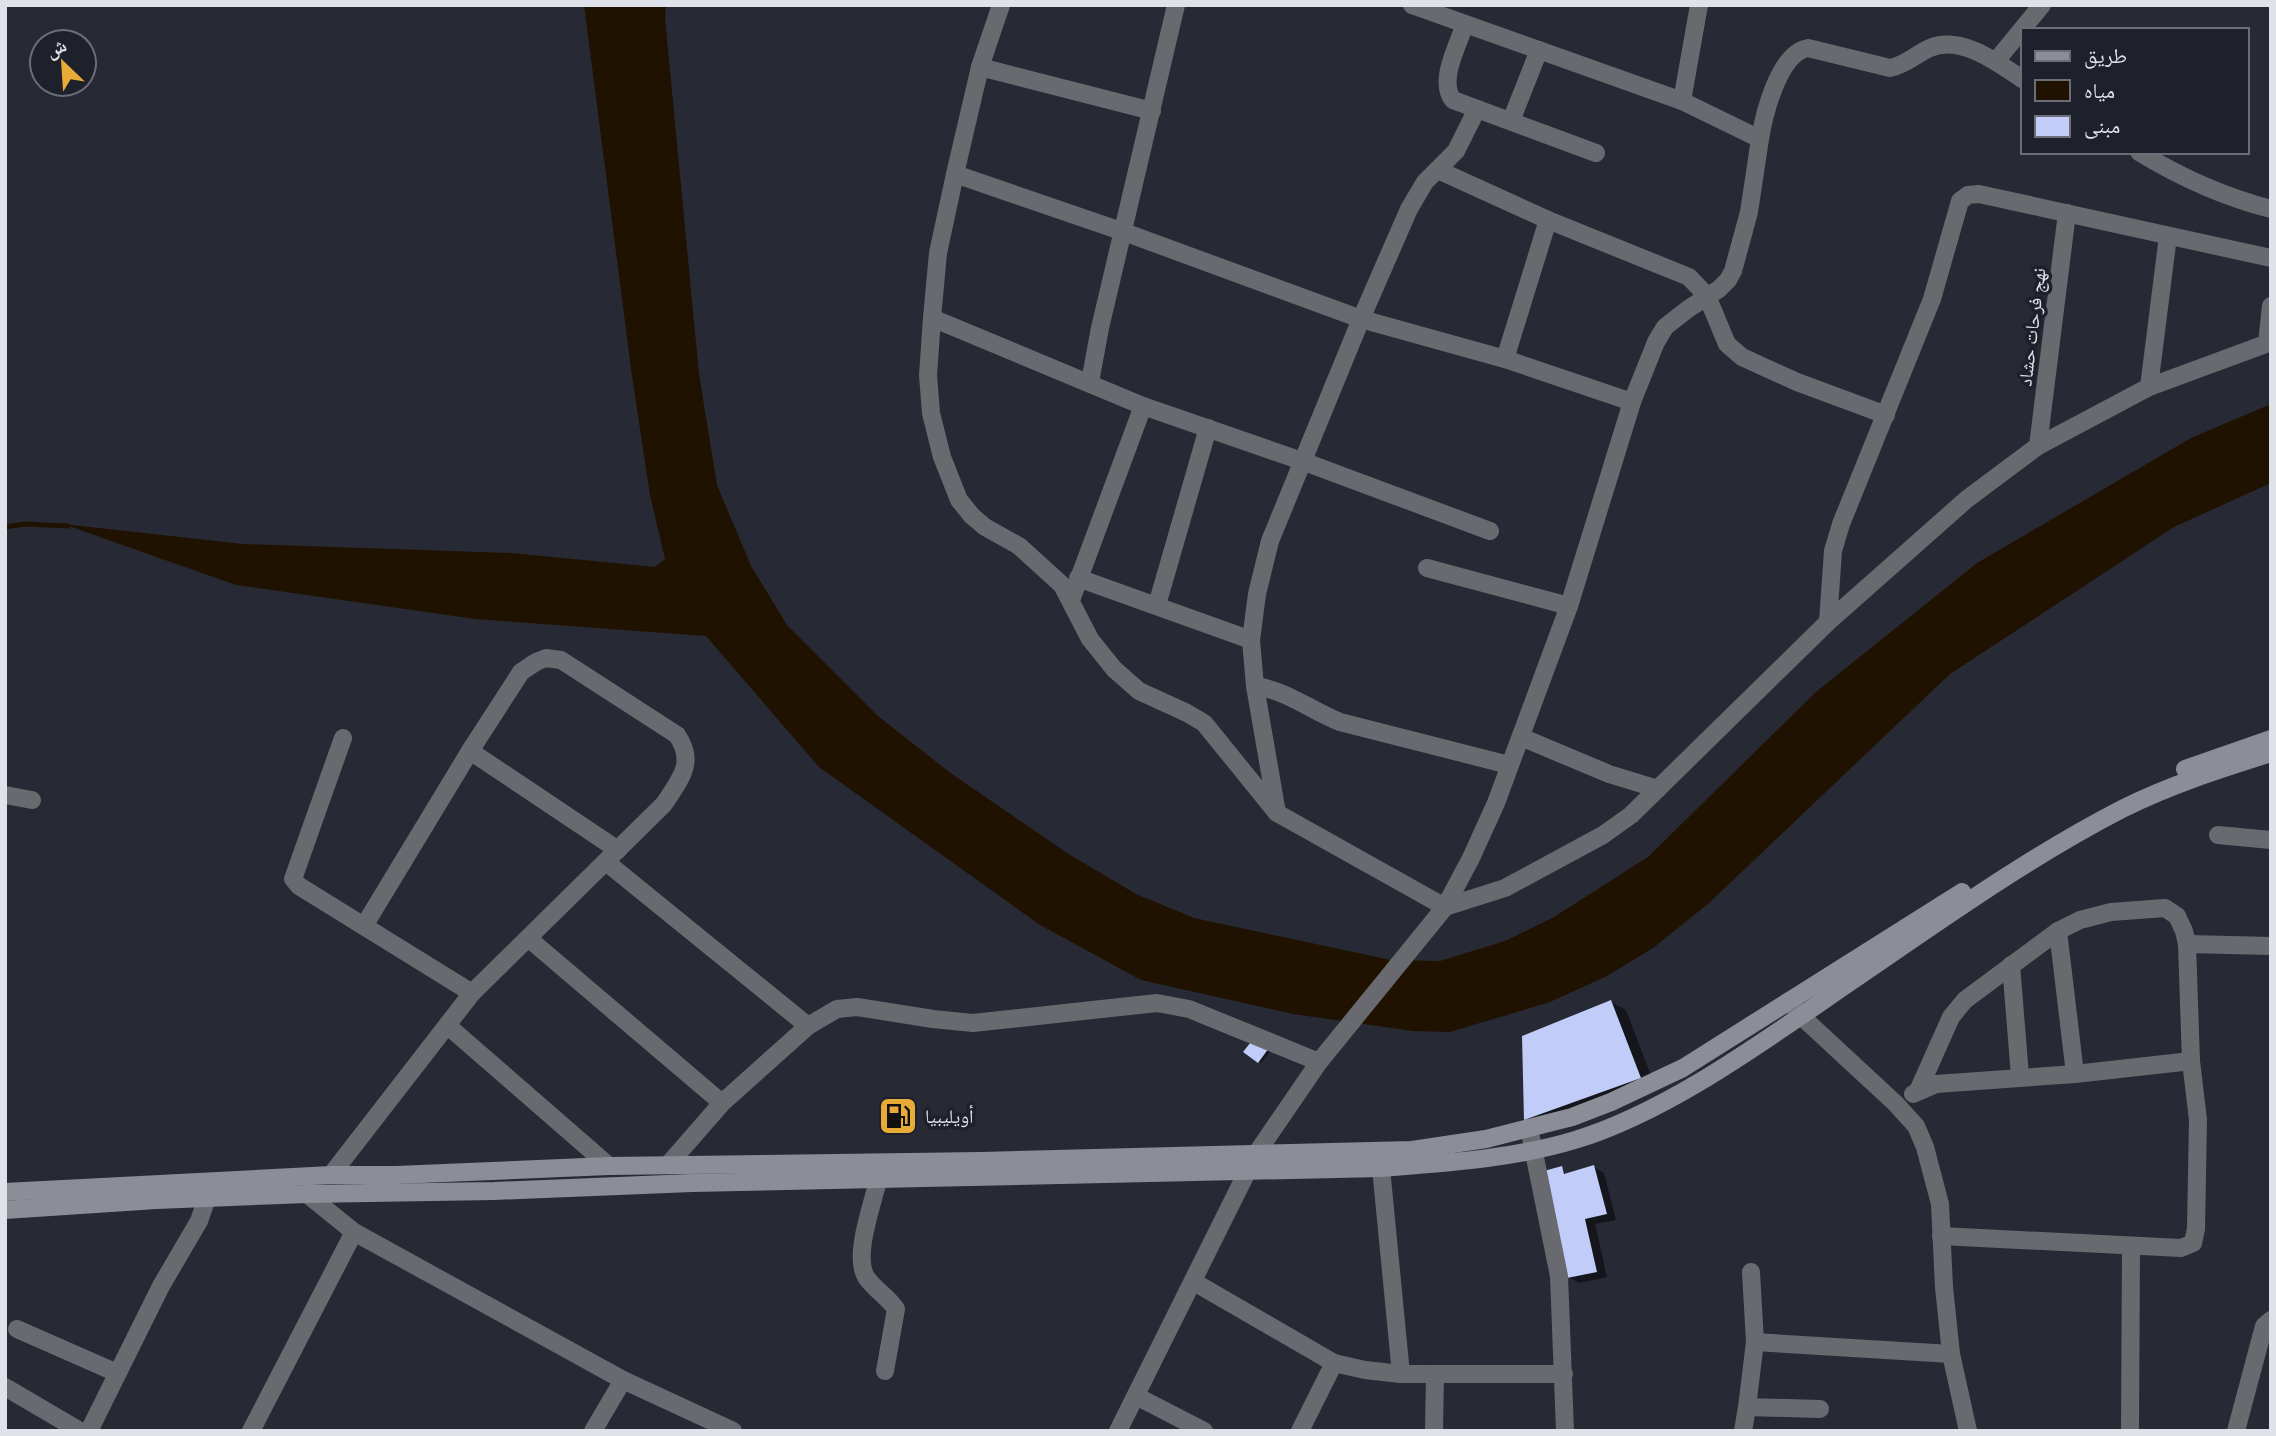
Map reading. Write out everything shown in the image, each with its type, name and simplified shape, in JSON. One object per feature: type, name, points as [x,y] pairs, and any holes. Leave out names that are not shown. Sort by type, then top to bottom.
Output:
[{"type":"main road","points":[[5,1192],[331,1175],[396,1175],[609,1166],[1412,1150],[1486,1139],[1572,1116],[1611,1102],[1683,1068],[2079,819],[2120,797],[2175,773],[2271,739]]},
{"type":"main road","points":[[5,1210],[307,1194],[1381,1168],[1451,1163],[1533,1150],[1576,1139],[1692,1087],[1977,896],[2123,809],[2179,784],[2271,752]]},
{"type":"street","points":[[1001,5],[980,67],[955,174],[938,253],[932,318],[928,375],[931,413],[942,457],[959,500],[985,527],[1019,546],[1062,585],[1090,639],[1114,669],[1139,691],[1204,723],[1277,813],[1445,907],[1506,888],[1603,835],[1631,815],[1828,622],[1967,499],[2038,446],[2149,387],[2269,342],[2271,306]]},
{"type":"street","points":[[1090,382],[1100,328],[1176,5]]},
{"type":"street","points":[[1412,5],[1682,101],[1760,139]]},
{"type":"street","points":[[1682,101],[1699,5]]},
{"type":"street","points":[[2023,28],[2042,5]]},
{"type":"street","points":[[1465,24],[1447,80],[1448,93],[1453,100],[1596,153]]},
{"type":"street","points":[[1996,61],[2021,31]]},
{"type":"street","points":[[1118,1431],[1255,1154],[1319,1062],[1445,907],[1471,858],[1496,803],[1569,606],[1632,402],[1656,342],[1665,327],[1728,280],[1733,271],[1749,212],[1768,100],[1788,62],[1801,49],[1808,48],[1890,68],[1903,64],[1930,48],[1943,45],[1961,46],[1996,61],[2021,78]]},
{"type":"street","points":[[1511,121],[1539,50]]},
{"type":"street","points":[[980,67],[1152,111]]},
{"type":"street","points":[[1277,813],[1255,686],[1251,640],[1257,594],[1270,541],[1409,209],[1424,183],[1457,151],[1478,108]]},
{"type":"street","points":[[2142,154],[2216,192],[2271,209]]},
{"type":"street","points":[[1438,170],[1548,220],[1689,277],[1707,296],[1727,344],[1742,357],[1797,382],[1886,415]]},
{"type":"street","points":[[955,174],[1124,232],[1361,319],[1505,359],[1632,402]]},
{"type":"street","points":[[1828,622],[1832,551],[1932,299],[1960,201],[1968,195],[1979,194],[2271,258]]},
{"type":"street","name":"نهج فرحات حشاد","points":[[2038,446],[2067,214]]},
{"type":"street","points":[[1505,359],[1548,220]]},
{"type":"street","points":[[2149,387],[2168,236]]},
{"type":"street","points":[[932,318],[1143,406],[1302,461],[1490,531]]},
{"type":"street","points":[[1071,600],[1143,406]]},
{"type":"street","points":[[1157,605],[1208,428]]},
{"type":"street","points":[[1427,568],[1569,606]]},
{"type":"street","points":[[1078,578],[1251,640]]},
{"type":"street","points":[[331,1175],[472,993],[664,804],[687,761],[686,748],[677,735],[561,660],[546,658],[536,662],[522,672],[470,751],[364,926]]},
{"type":"street","points":[[1255,686],[1293,698],[1315,712],[1340,722],[1509,765]]},
{"type":"street","points":[[1521,737],[1609,774],[1658,789]]},
{"type":"street","points":[[343,738],[293,879],[299,886],[472,993]]},
{"type":"street","points":[[470,751],[612,855],[808,1026]]},
{"type":"street","points":[[5,795],[32,800]]},
{"type":"street","points":[[2218,835],[2271,840]]},
{"type":"street","points":[[1918,1091],[1951,1017],[1965,1000],[2058,931],[2080,920],[2111,912],[2165,908],[2177,916],[2187,944],[2191,1061],[2198,1120],[2196,1229],[2193,1244],[2181,1248],[1941,1236]]},
{"type":"street","points":[[2058,931],[2075,1074]]},
{"type":"street","points":[[528,938],[723,1104]]},
{"type":"street","points":[[2187,944],[2271,946]]},
{"type":"street","points":[[2011,965],[2020,1076]]},
{"type":"street","points":[[1789,1001],[1801,1016],[1895,1103],[1916,1126],[1925,1147],[1940,1204],[1951,1354],[1968,1431]]},
{"type":"street","points":[[668,1165],[723,1104],[808,1026],[837,1009],[857,1007],[973,1023],[1157,1003],[1189,1009],[1319,1062]]},
{"type":"street","points":[[448,1026],[609,1166]]},
{"type":"street","points":[[1895,1103],[1936,1084],[2075,1074],[2191,1061]]},
{"type":"street","points":[[1529,1128],[1559,1276],[1565,1431]]},
{"type":"street","points":[[1381,1168],[1401,1374]]},
{"type":"street","points":[[878,1180],[860,1259],[868,1279],[896,1309],[885,1371]]},
{"type":"street","points":[[307,1194],[355,1232],[623,1380],[733,1431]]},
{"type":"street","points":[[89,1431],[161,1286],[199,1221],[207,1198]]},
{"type":"street","points":[[251,1431],[355,1232]]},
{"type":"street","points":[[2130,1431],[2131,1246]]},
{"type":"street","points":[[1743,1431],[1755,1342],[1751,1272]]},
{"type":"street","points":[[1194,1282],[1335,1363],[1401,1374],[1564,1374]]},
{"type":"street","points":[[2236,1431],[2264,1326],[2271,1320]]},
{"type":"street","points":[[17,1329],[117,1373]]},
{"type":"street","points":[[1755,1342],[1951,1354]]},
{"type":"street","points":[[1300,1431],[1335,1363]]},
{"type":"street","points":[[1434,1431],[1435,1374]]},
{"type":"street","points":[[593,1431],[623,1380]]},
{"type":"street","points":[[5,1387],[80,1431]]},
{"type":"street","points":[[1136,1396],[1204,1431]]},
{"type":"street","points":[[1747,1407],[1820,1409]]},
{"type":"water","points":[[584,5],[666,5],[665,18],[699,374],[717,485],[751,566],[787,625],[878,716],[949,772],[1067,853],[1136,894],[1194,918],[1391,960],[1440,961],[1505,941],[1554,917],[1648,857],[1817,691],[1977,563],[2191,438],[2271,404],[2271,483],[2174,527],[1950,674],[1709,903],[1653,948],[1607,976],[1550,1002],[1450,1032],[1413,1031],[1293,1014],[1141,980],[1040,925],[819,767],[706,636],[475,619],[236,585],[63,524],[243,544],[512,553],[655,567],[665,559],[650,495],[632,376]]},
{"type":"building","points":[[1611,1000],[1641,1078],[1524,1120],[1522,1036]]},
{"type":"building","points":[[1254,1038],[1269,1048],[1258,1063],[1243,1052]]},
{"type":"building","points":[[1594,1165],[1607,1214],[1585,1219],[1597,1272],[1567,1278],[1544,1171],[1562,1166],[1564,1174]]},
{"type":"waterway","points":[[5,527],[25,524],[68,526]]},
{"type":"place","name":"أويليبيا","points":[[898,1116]]}]
